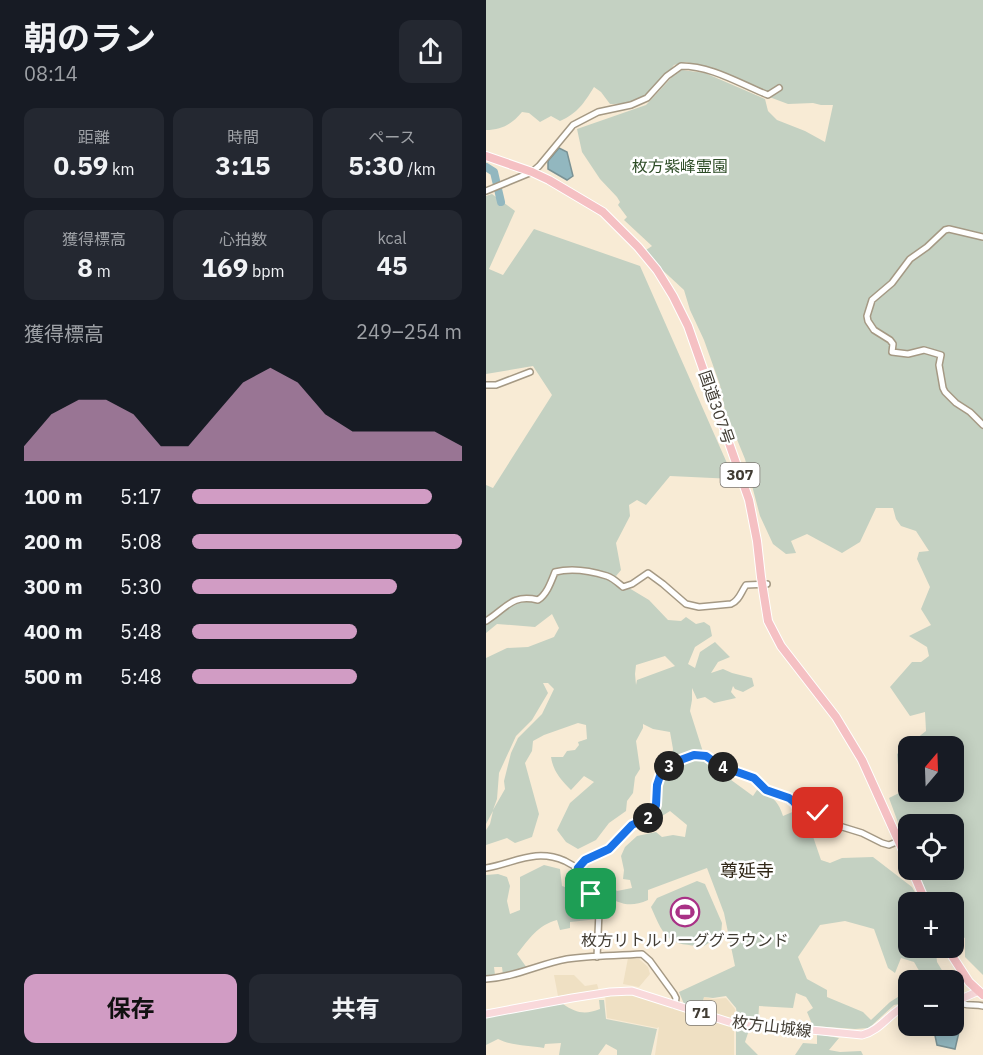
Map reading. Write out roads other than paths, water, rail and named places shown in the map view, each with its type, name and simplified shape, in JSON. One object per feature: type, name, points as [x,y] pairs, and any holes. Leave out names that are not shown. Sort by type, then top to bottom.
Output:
[{"type":"highway","name":"国道307号","points":[[486,156],[532,172],[603,212],[638,247],[657,270],[673,296],[688,326],[749,500],[768,621],[781,646],[836,717],[862,760],[898,840]]},
{"type":"highway","points":[[953,958],[969,982],[981,993]]},
{"type":"main road","name":"枚方山城線","points":[[486,1014],[610,992],[632,992],[729,1022],[862,1035],[870,1033],[898,1009]]},
{"type":"main road","points":[[964,999],[981,993]]},
{"type":"street","points":[[486,191],[532,172],[573,125],[598,112],[631,105],[647,98],[667,76],[681,66],[702,68],[768,95],[779,88]]},
{"type":"street","points":[[983,237],[945,230],[927,247],[910,258],[888,287],[872,300],[867,316],[871,327],[893,344],[892,352],[908,354],[924,350],[941,355],[939,365],[945,393],[983,425]]},
{"type":"street","points":[[486,385],[496,385],[530,372]]},
{"type":"street","points":[[486,621],[517,599],[538,600],[541,598],[545,595],[555,572],[561,570],[580,570],[609,577],[623,587],[648,573],[686,604],[699,607],[731,604],[739,598],[746,585],[764,584]]},
{"type":"street","points":[[578,868],[585,860],[609,849],[632,825],[649,817],[656,805],[657,785],[661,773],[675,762],[694,755],[706,756],[720,766],[754,778],[766,790],[789,798],[808,817],[818,813],[823,814],[836,825],[862,833],[882,843],[889,845],[894,843]]},
{"type":"street","points":[[486,868],[542,855],[578,868],[591,881],[591,899],[599,912],[597,957]]},
{"type":"street","points":[[486,979],[517,974],[568,958],[642,954],[650,961],[674,994],[675,1005]]},
{"type":"street","points":[[964,1004],[983,1006]]},
{"type":"water","points":[[559,148],[567,152],[573,176],[567,180],[548,169],[548,161]]},
{"type":"water","points":[[935,1036],[958,1036],[955,1049],[937,1045]]},
{"type":"waterway","points":[[486,167],[494,172],[501,202]]},
{"type":"place","name":"枚方リトルリーググラウンド","points":[[685,912]]},
{"type":"district","name":"尊延寺","points":[[747,871]]},
{"type":"park label","name":"枚方紫峰霊園","points":[[680,166]]}]
